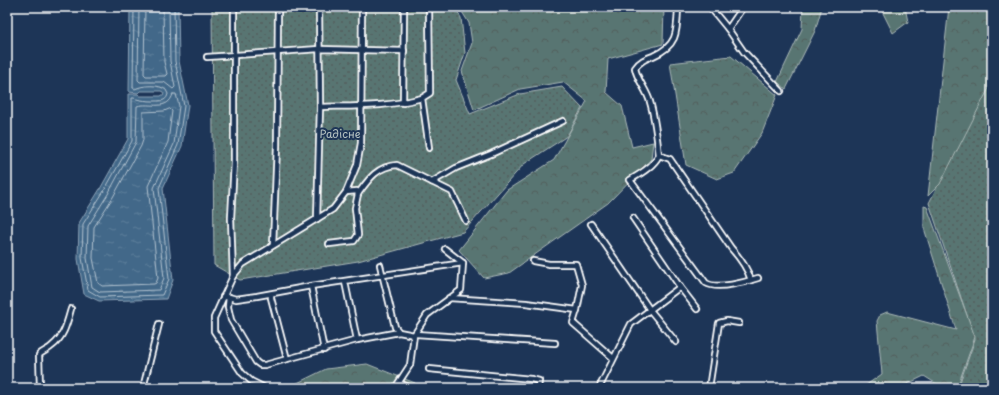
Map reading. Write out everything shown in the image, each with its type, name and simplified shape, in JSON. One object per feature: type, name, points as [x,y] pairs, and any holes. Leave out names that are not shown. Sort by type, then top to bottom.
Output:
[{"type":"street","points":[[233,276],[232,218],[234,162],[234,7]]},
{"type":"street","points":[[272,245],[277,146],[278,7]]},
{"type":"street","points":[[317,219],[320,107],[319,7]]},
{"type":"street","points":[[265,388],[251,381],[242,373],[214,331],[214,318],[233,276],[242,264],[333,209],[346,192],[357,165],[361,143],[362,7]]},
{"type":"street","points":[[403,103],[404,7]]},
{"type":"street","points":[[320,107],[403,103],[422,98],[430,93],[429,7]]},
{"type":"street","points":[[678,7],[677,31],[674,40],[663,51],[639,61],[635,68],[636,76],[643,85],[650,102],[659,155],[658,159],[650,166],[630,180],[706,283],[710,285],[723,285],[758,278]]},
{"type":"street","points":[[710,7],[744,52],[781,90]]},
{"type":"street","points":[[728,30],[743,7]]},
{"type":"street","points":[[207,57],[319,50],[404,51]]},
{"type":"street","points":[[422,98],[429,148]]},
{"type":"street","points":[[432,182],[456,168],[563,121]]},
{"type":"street","points":[[659,155],[670,159],[731,248],[742,259],[751,280]]},
{"type":"street","points":[[330,244],[354,241],[358,235],[355,208],[358,194],[373,173],[392,165],[397,165],[452,192],[466,221]]},
{"type":"street","points":[[346,192],[357,191],[358,194]]},
{"type":"street","points":[[633,218],[680,288],[697,309]]},
{"type":"street","points":[[592,224],[650,310],[676,342]]},
{"type":"street","points":[[446,249],[462,263]]},
{"type":"street","points":[[533,261],[549,264],[576,264],[582,285],[573,322],[613,358]]},
{"type":"street","points":[[223,297],[236,299],[462,263]]},
{"type":"street","points":[[395,388],[410,365],[415,335],[427,315],[461,290],[462,263]]},
{"type":"street","points":[[380,265],[395,327],[399,332]]},
{"type":"street","points":[[345,282],[357,340]]},
{"type":"street","points":[[311,286],[324,350]]},
{"type":"street","points":[[602,387],[613,358],[631,324],[680,288]]},
{"type":"street","points":[[271,294],[287,359]]},
{"type":"street","points":[[230,297],[228,307],[231,320],[256,362],[260,364],[324,350],[357,340],[399,332],[415,335],[555,343]]},
{"type":"street","points":[[449,298],[526,303],[577,310]]},
{"type":"street","points":[[40,388],[39,355],[51,348],[60,338],[71,309]]},
{"type":"street","points":[[709,388],[719,323],[727,321],[739,323]]},
{"type":"street","points":[[143,388],[159,324]]},
{"type":"street","points":[[429,369],[532,379],[538,381],[538,388]]},
{"type":"street","points":[[399,383],[411,388]]},
{"type":"green space","name":"Радісне","points":[[212,7],[455,7],[461,18],[465,53],[456,80],[470,114],[520,94],[562,87],[582,108],[567,136],[524,164],[463,232],[358,261],[240,280],[214,265]]},
{"type":"green space","points":[[459,7],[664,7],[663,44],[608,59],[606,92],[622,106],[632,147],[653,142],[651,159],[608,203],[509,273],[484,278],[459,250],[507,190],[554,160],[587,101],[563,82],[520,89],[474,110],[462,71],[472,43],[469,23]]},
{"type":"green space","points":[[803,7],[822,7],[815,31],[786,89],[777,82],[802,29]]},
{"type":"green space","points":[[880,7],[905,7],[908,22],[893,33]]},
{"type":"green space","points":[[949,7],[992,7],[992,82],[940,184],[928,196]]},
{"type":"green space","points":[[731,56],[777,95],[762,133],[734,173],[717,179],[686,165],[670,63]]},
{"type":"green space","points":[[992,77],[992,388],[958,388],[975,339],[929,203]]},
{"type":"green space","points":[[924,206],[927,207],[975,337],[957,388],[943,388],[924,376],[899,388],[862,388],[882,374],[877,321],[880,315],[887,312],[956,330],[924,228]]},
{"type":"green space","points":[[367,364],[415,383],[418,388],[287,388],[326,369]]},
{"type":"water","points":[[130,7],[178,7],[179,61],[188,105],[182,146],[163,188],[173,280],[166,299],[99,301],[84,294],[78,259],[79,223],[128,139],[128,94],[138,94],[140,96],[161,96],[164,94],[161,91],[140,91],[138,93],[129,92]]}]
